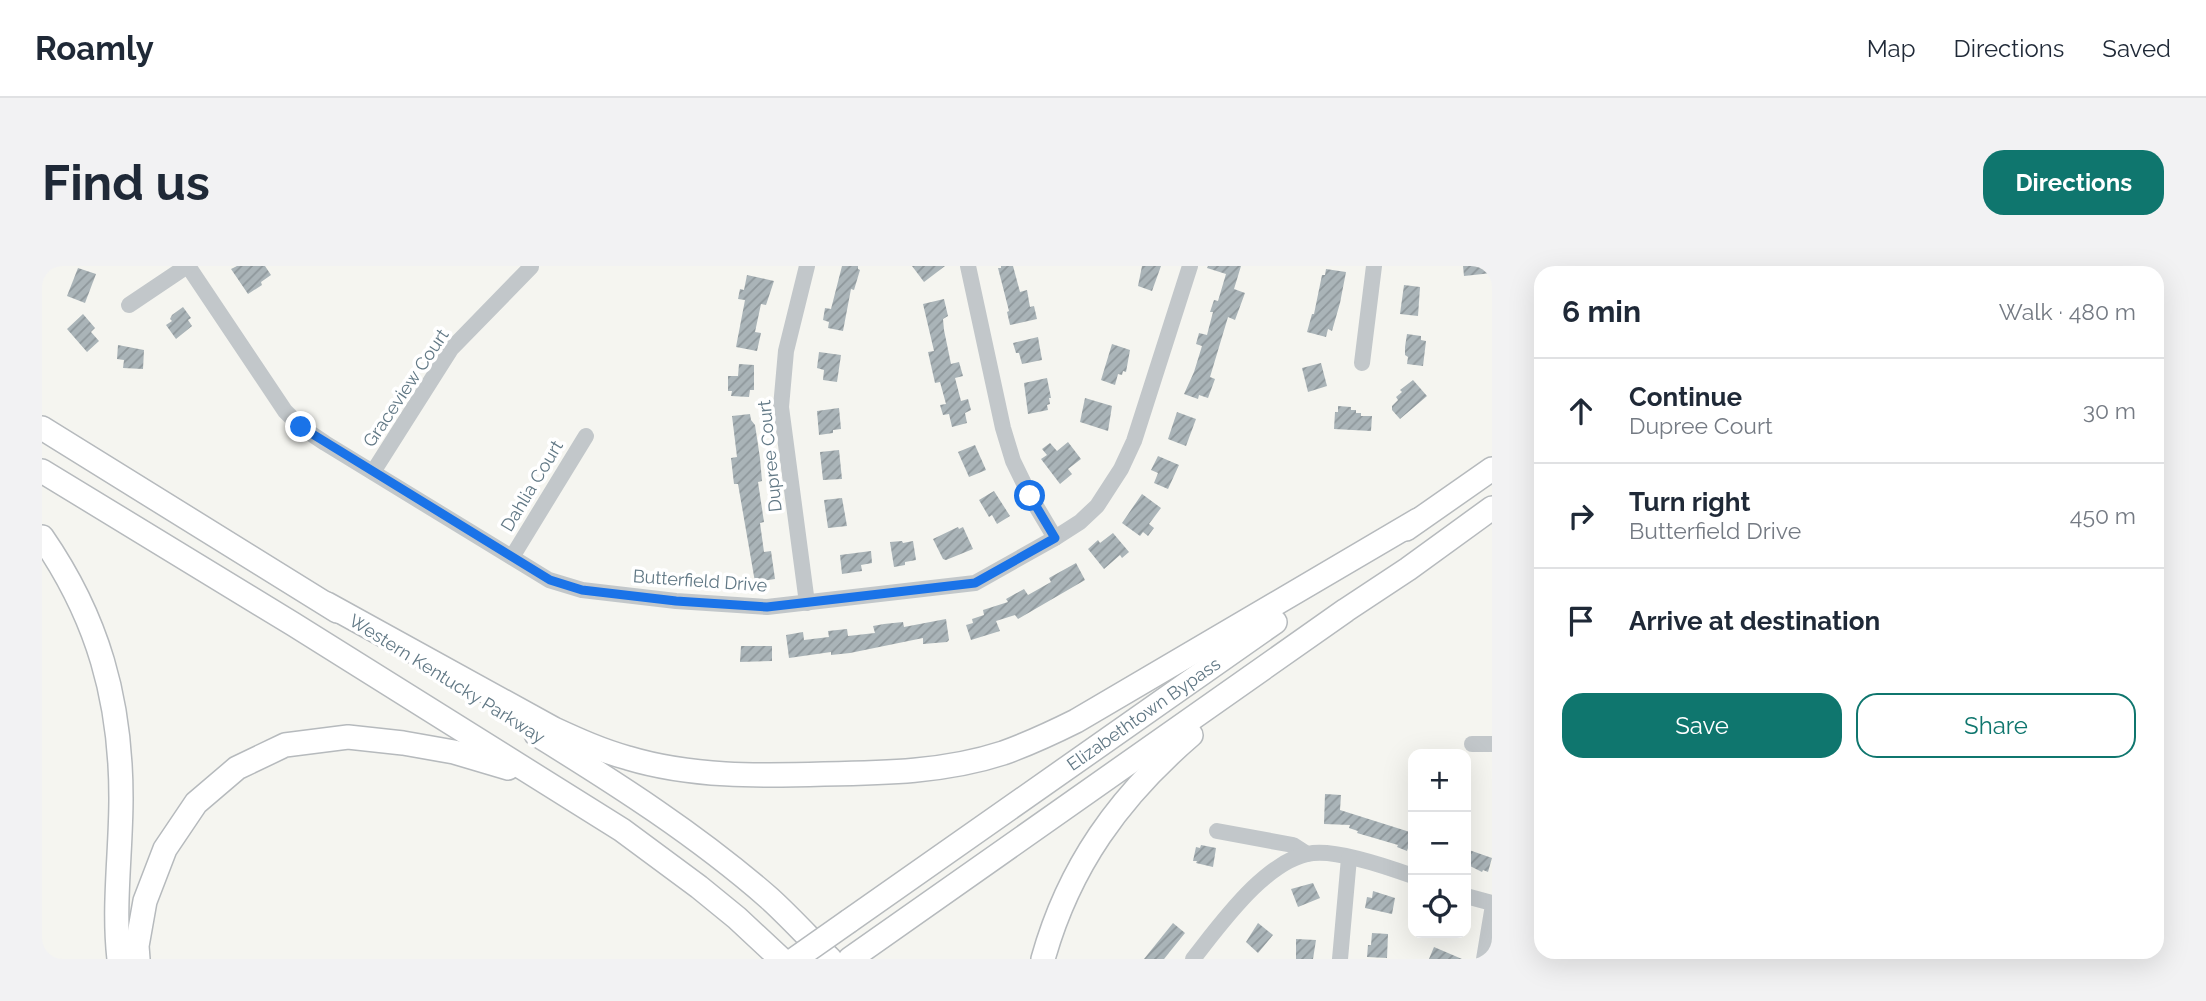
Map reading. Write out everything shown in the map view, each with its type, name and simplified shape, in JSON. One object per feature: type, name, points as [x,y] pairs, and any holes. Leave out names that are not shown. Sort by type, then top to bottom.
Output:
[{"type":"highway","name":"Western Kentucky Parkway","points":[[42,428],[618,785],[678,826],[772,900],[830,959]]},
{"type":"highway","name":"Elizabethtown Bypass","points":[[795,959],[1492,469]]},
{"type":"highway","name":"Western Kentucky Parkway","points":[[42,471],[589,809],[652,851],[699,887],[780,959]]},
{"type":"highway","name":"Elizabethtown Bypass","points":[[850,959],[1492,508]]},
{"type":"highway","points":[[327,604],[554,729],[629,758],[668,768],[752,775],[921,770],[962,764],[1002,753],[1040,739],[1076,721],[1418,520]]},
{"type":"highway","points":[[42,537],[80,598],[96,636],[108,675],[116,716],[121,799],[119,959]]},
{"type":"highway","points":[[1043,959],[1059,911],[1082,863],[1104,827],[1160,761],[1408,569]]},
{"type":"highway","points":[[138,959],[137,946],[145,901],[165,849],[196,803],[237,768],[285,745],[348,737],[454,752],[504,766],[589,809]]},
{"type":"street","points":[[129,305],[187,266]]},
{"type":"street","name":"Butterfield Drive","points":[[187,266],[285,411],[301,427],[550,580],[582,590],[676,601],[767,607],[975,583],[1080,522],[1097,506],[1121,469],[1134,441],[1189,266]]},
{"type":"street","name":"Dupree Court","points":[[807,266],[786,351],[781,407],[807,603]]},
{"type":"street","points":[[968,266],[1003,428],[1013,461],[1055,538]]},
{"type":"street","points":[[1362,363],[1374,266]]},
{"type":"street","name":"Graceview Court","points":[[373,472],[451,349],[531,267]]},
{"type":"street","name":"Dahlia Court","points":[[512,557],[586,436]]},
{"type":"street","points":[[1472,744],[1492,744]]},
{"type":"street","points":[[1217,831],[1293,845],[1307,854]]},
{"type":"street","points":[[1193,959],[1257,884],[1275,870],[1307,854],[1324,853],[1377,863],[1410,875]]},
{"type":"street","points":[[1340,959],[1349,858]]},
{"type":"street","points":[[1471,897],[1492,903]]},
{"type":"street","points":[[1484,959],[1492,911]]},
{"type":"building","points":[[237,266],[265,266],[271,275],[248,294],[231,269]]},
{"type":"building","points":[[842,266],[858,266],[860,270],[854,290],[851,289],[843,331],[828,328],[829,322],[823,320],[825,308],[831,309]]},
{"type":"building","points":[[912,266],[945,266],[924,282]]},
{"type":"building","points":[[1013,266],[1020,292],[1027,290],[1030,307],[1034,306],[1037,319],[1010,325],[998,268]]},
{"type":"building","points":[[1142,266],[1161,266],[1152,291],[1138,286]]},
{"type":"building","points":[[1241,266],[1234,289],[1245,293],[1235,320],[1228,317],[1210,377],[1215,379],[1208,398],[1199,395],[1198,399],[1184,394],[1202,346],[1196,344],[1199,333],[1207,335],[1213,312],[1210,312],[1214,300],[1218,301],[1226,274],[1207,268]]},
{"type":"building","points":[[1463,266],[1492,266],[1492,273],[1464,276]]},
{"type":"building","points":[[78,268],[96,274],[85,303],[67,296]]},
{"type":"building","points":[[1326,269],[1346,272],[1332,331],[1328,329],[1326,337],[1307,332]]},
{"type":"building","points":[[747,275],[774,281],[766,305],[761,304],[755,332],[761,333],[757,351],[736,347],[745,300],[738,299],[740,289],[744,290]]},
{"type":"building","points":[[1404,285],[1420,287],[1418,316],[1400,314]]},
{"type":"building","points":[[944,299],[948,316],[943,319],[944,330],[951,364],[959,362],[963,376],[955,378],[961,401],[968,399],[971,410],[965,413],[967,423],[952,427],[949,414],[943,415],[940,405],[946,404],[940,382],[935,383],[928,352],[934,351],[923,304]]},
{"type":"building","points":[[183,307],[191,318],[188,320],[192,326],[176,339],[166,325],[172,321],[172,315]]},
{"type":"building","points":[[83,314],[95,328],[91,332],[99,341],[87,352],[67,329]]},
{"type":"building","points":[[1407,334],[1421,336],[1421,340],[1426,341],[1423,366],[1407,364]]},
{"type":"building","points":[[1038,337],[1042,360],[1022,364],[1013,343]]},
{"type":"building","points":[[1112,344],[1130,350],[1126,372],[1118,374],[1115,385],[1101,380]]},
{"type":"building","points":[[118,345],[144,350],[143,369],[123,368],[124,360],[117,359]]},
{"type":"building","points":[[819,352],[841,355],[837,382],[823,380],[824,370],[817,368]]},
{"type":"building","points":[[1321,363],[1327,386],[1308,392],[1302,368]]},
{"type":"building","points":[[739,364],[754,365],[754,390],[750,390],[749,397],[731,396],[732,391],[728,391],[728,376],[738,376]]},
{"type":"building","points":[[1047,378],[1051,398],[1050,404],[1047,405],[1048,410],[1028,414],[1024,383]]},
{"type":"building","points":[[1413,380],[1427,396],[1400,419],[1392,406],[1402,392],[1400,390]]},
{"type":"building","points":[[1085,398],[1112,406],[1108,431],[1080,422]]},
{"type":"building","points":[[1338,406],[1351,407],[1356,413],[1361,413],[1361,416],[1372,416],[1371,431],[1334,429]]},
{"type":"building","points":[[839,408],[841,429],[819,435],[817,411]]},
{"type":"building","points":[[1177,412],[1196,419],[1186,446],[1168,439]]},
{"type":"building","points":[[750,414],[755,425],[760,458],[762,481],[758,482],[764,522],[760,523],[764,552],[771,551],[775,579],[755,582],[731,458],[737,457],[732,416]]},
{"type":"building","points":[[1068,442],[1081,459],[1068,469],[1072,474],[1060,484],[1041,459],[1047,455],[1042,449],[1050,443],[1057,451]]},
{"type":"building","points":[[975,445],[986,470],[969,477],[958,452]]},
{"type":"building","points":[[839,450],[842,479],[823,480],[820,452]]},
{"type":"building","points":[[1158,456],[1179,465],[1168,489],[1154,483],[1158,473],[1151,470]]},
{"type":"building","points":[[994,491],[1010,516],[997,524],[992,515],[989,517],[979,500]]},
{"type":"building","points":[[1142,494],[1161,508],[1149,524],[1154,528],[1148,536],[1143,532],[1140,536],[1122,523]]},
{"type":"building","points":[[842,498],[847,526],[828,528],[824,500]]},
{"type":"building","points":[[963,527],[973,549],[943,559],[933,539]]},
{"type":"building","points":[[1113,533],[1129,552],[1122,558],[1120,555],[1104,569],[1088,549],[1098,540],[1100,543]]},
{"type":"building","points":[[913,541],[916,560],[894,567],[890,542]]},
{"type":"building","points":[[871,551],[872,563],[861,565],[862,571],[842,574],[840,555]]},
{"type":"building","points":[[1076,563],[1085,580],[1018,619],[1015,615],[996,621],[1000,631],[971,640],[966,625],[973,623],[972,619],[984,615],[983,610],[1008,602],[1006,599],[1024,589],[1028,595],[1051,582],[1049,578]]},
{"type":"building","points":[[946,619],[947,642],[923,644],[923,638],[850,653],[831,655],[831,652],[789,658],[786,635],[803,632],[804,640],[829,637],[828,631],[847,629],[848,636],[875,633],[873,626],[884,624],[903,622],[904,627]]},
{"type":"building","points":[[741,646],[772,646],[772,661],[740,662]]},
{"type":"building","points":[[1325,794],[1341,795],[1340,810],[1408,831],[1408,848],[1407,851],[1397,847],[1398,845],[1357,833],[1358,831],[1349,828],[1350,825],[1324,824]]},
{"type":"building","points":[[1201,845],[1216,848],[1213,867],[1193,861],[1196,847],[1200,848]]},
{"type":"building","points":[[1471,851],[1492,858],[1488,872],[1471,866]]},
{"type":"building","points":[[1313,883],[1320,898],[1298,907],[1291,889]]},
{"type":"building","points":[[1373,891],[1395,898],[1392,914],[1365,908],[1367,897],[1372,898]]},
{"type":"building","points":[[1173,923],[1185,933],[1164,959],[1144,959]]},
{"type":"building","points":[[1258,923],[1273,935],[1258,953],[1246,942]]},
{"type":"building","points":[[1372,933],[1388,934],[1387,958],[1367,957]]},
{"type":"building","points":[[1296,939],[1316,940],[1313,959],[1296,959]]},
{"type":"building","points":[[1434,947],[1462,959],[1429,959]]},
{"type":"route","points":[[301,427],[550,580],[582,590],[676,601],[767,607],[975,583],[1055,538],[1030,496]]}]
